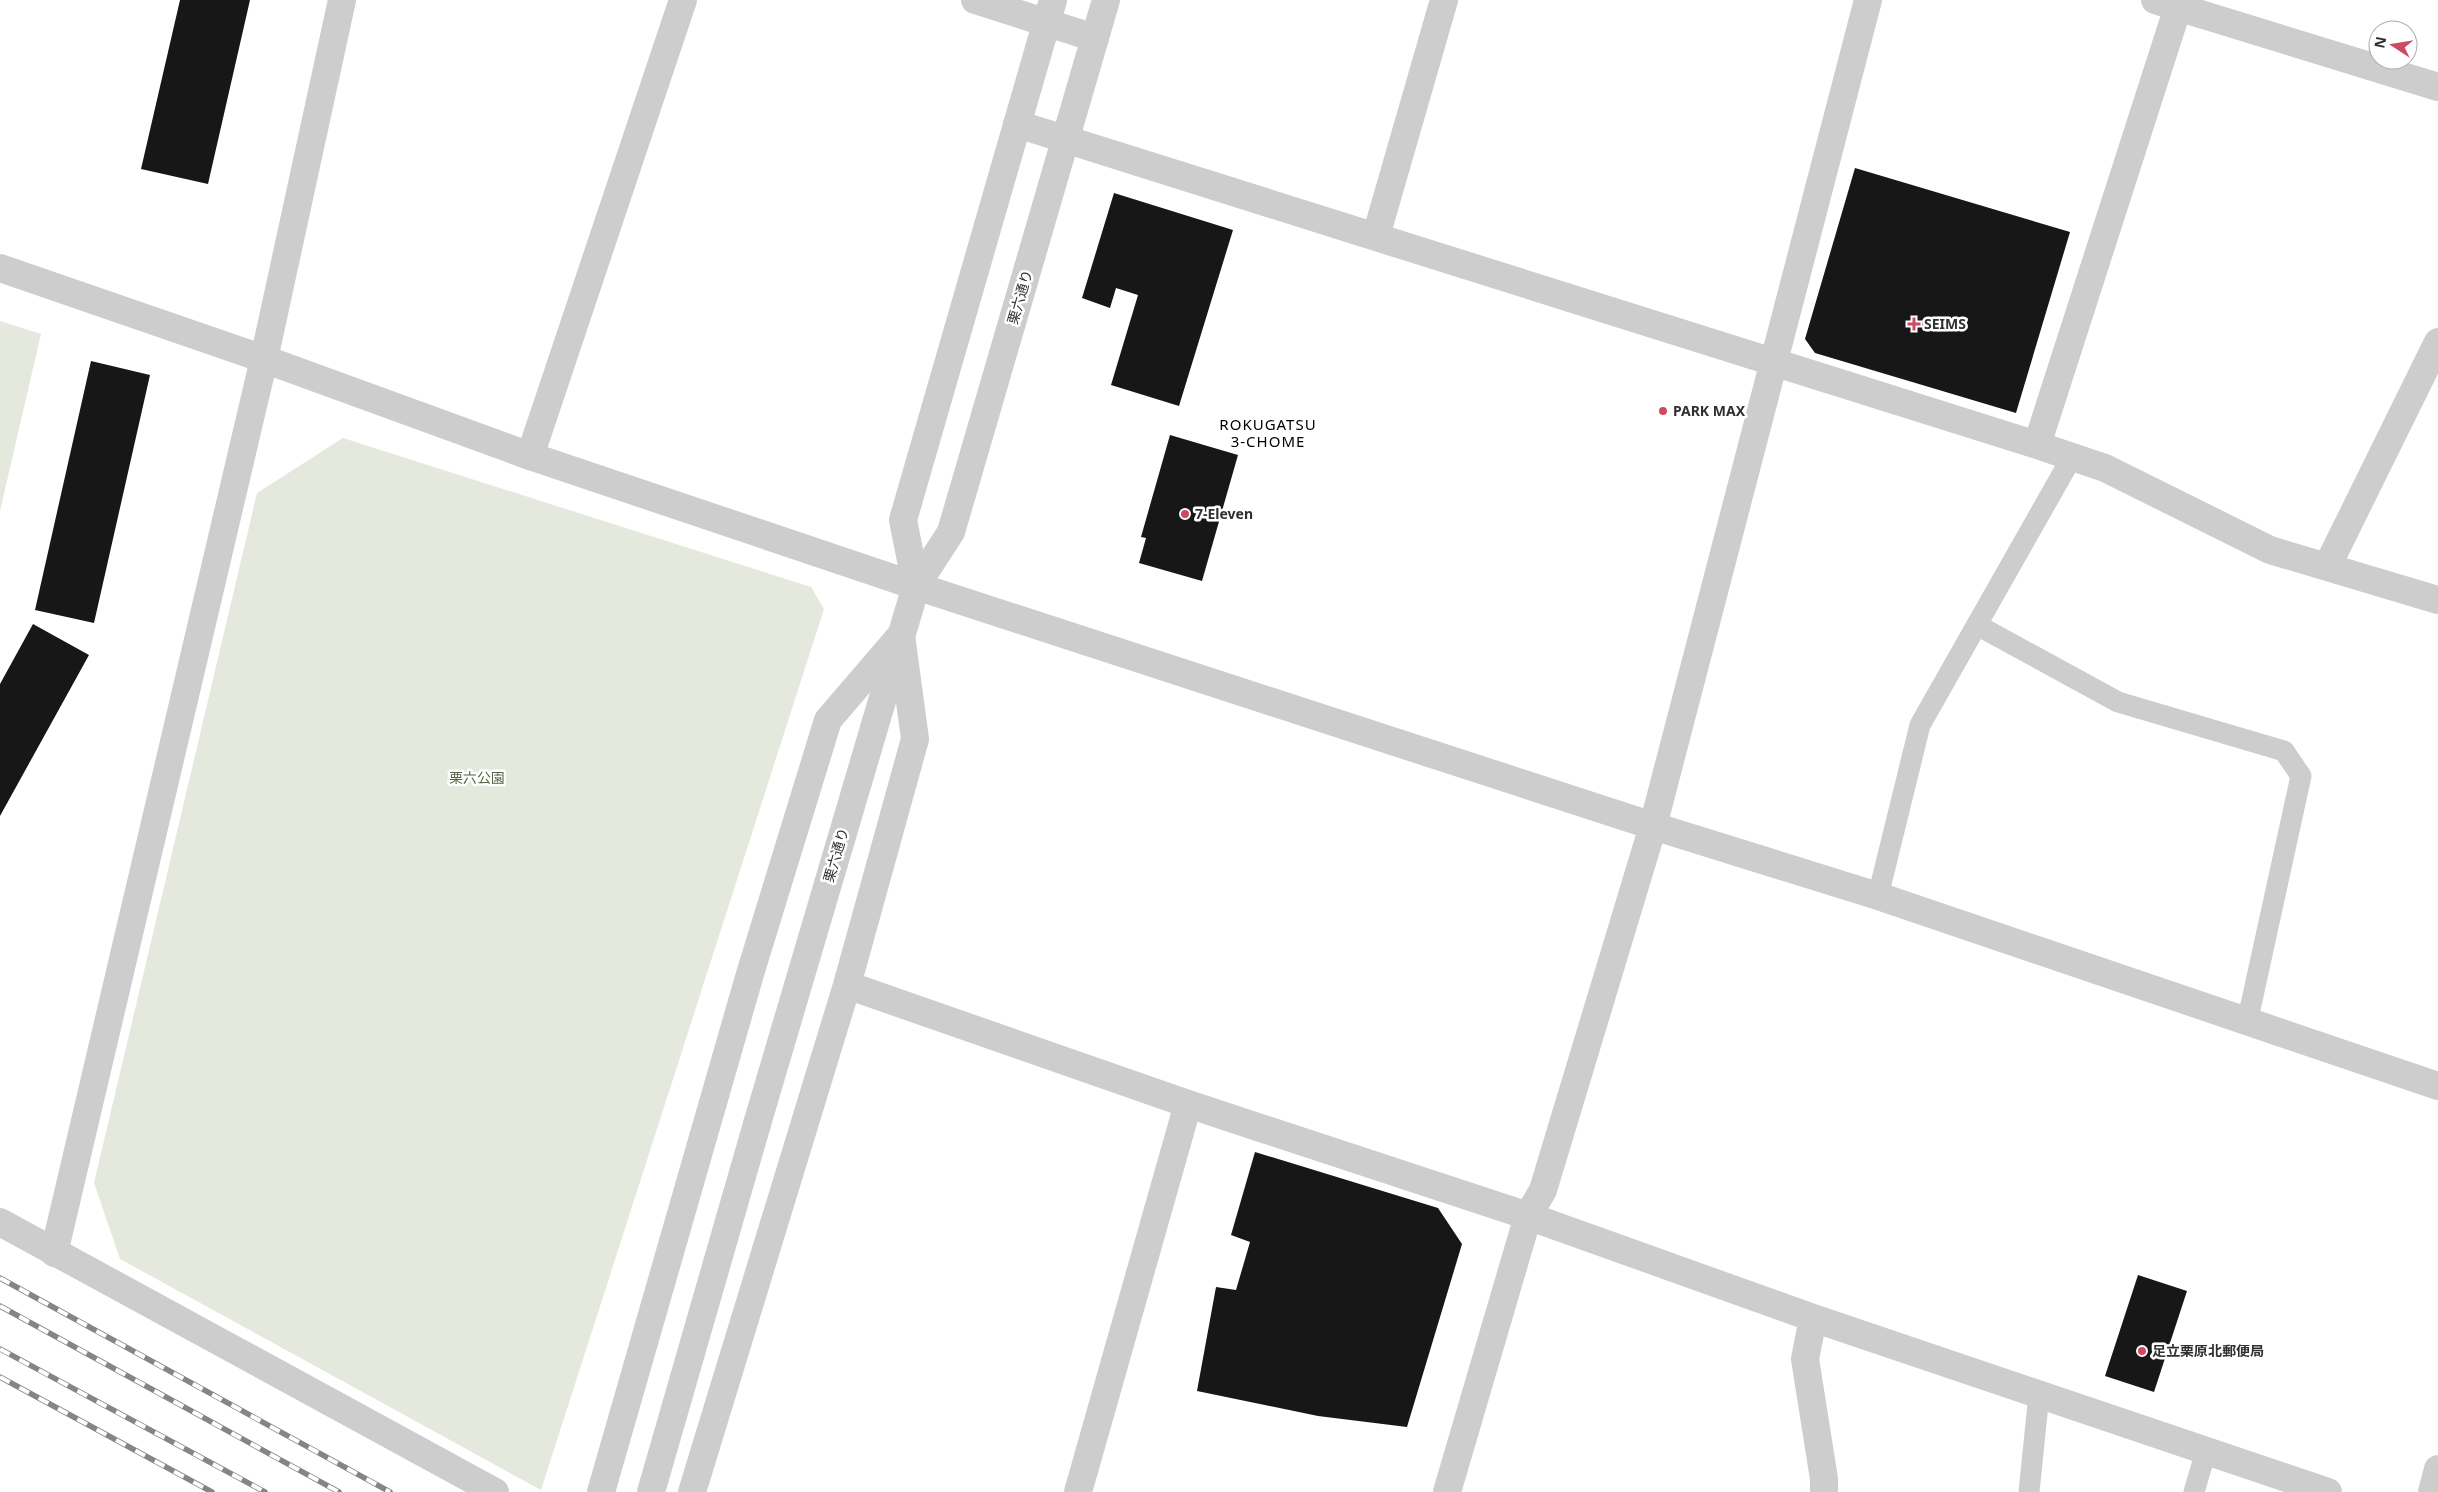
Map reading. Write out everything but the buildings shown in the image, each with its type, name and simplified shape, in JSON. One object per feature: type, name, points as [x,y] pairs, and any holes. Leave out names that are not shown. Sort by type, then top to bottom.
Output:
[{"type":"street","points":[[54,1253],[264,359],[342,0]]},
{"type":"street","points":[[530,456],[684,0]]},
{"type":"street","points":[[975,0],[1049,11],[1095,38]]},
{"type":"street","name":"栗六通り","points":[[650,1492],[901,635],[916,586],[951,532],[1106,0]]},
{"type":"street","points":[[1376,236],[1444,0]]},
{"type":"street","points":[[1447,1492],[1528,1216],[1543,1190],[1652,826],[1868,0]]},
{"type":"street","points":[[2037,444],[2167,4],[2438,86]]},
{"type":"street","name":"栗六通り","points":[[916,586],[903,520],[1049,11]]},
{"type":"street","points":[[1017,124],[2037,444],[2105,468],[2270,550],[2438,600]]},
{"type":"street","points":[[0,268],[264,359],[530,456],[916,586],[1652,826],[1878,896],[2247,1023],[2438,1086]]},
{"type":"street","points":[[2326,567],[2438,342]]},
{"type":"street","points":[[692,1492],[847,985],[915,738],[901,635]]},
{"type":"street","points":[[601,1492],[750,974],[828,720],[901,635]]},
{"type":"street","points":[[847,985],[1188,1104],[1528,1216],[1813,1318],[2328,1492]]},
{"type":"street","points":[[1078,1492],[1188,1104]]},
{"type":"street","points":[[0,1222],[495,1492]]},
{"type":"street","points":[[1813,1318],[1805,1359],[1824,1479],[1824,1492]]},
{"type":"street","points":[[2432,1492],[2438,1468]]},
{"type":"lane","points":[[1878,896],[1920,725],[2072,457]]},
{"type":"lane","points":[[1977,625],[2118,702],[2284,751],[2301,776],[2247,1023]]},
{"type":"lane","points":[[2029,1492],[2039,1394]]},
{"type":"lane","points":[[2194,1492],[2206,1451]]},
{"type":"green space","points":[[0,321],[41,334],[0,511]]},
{"type":"green space","name":"栗六公園","points":[[343,438],[811,587],[824,609],[541,1490],[120,1259],[94,1183],[257,493]]},
{"type":"railway","points":[[0,1278],[390,1492]]},
{"type":"railway","points":[[0,1306],[339,1492]]},
{"type":"railway","points":[[0,1349],[265,1492]]},
{"type":"railway","points":[[0,1377],[212,1492]]},
{"type":"place","name":"SEIMS","points":[[1914,324]]},
{"type":"place","name":"PARK MAX","points":[[1663,411]]},
{"type":"place","name":"7-Eleven","points":[[1185,514]]},
{"type":"place","name":"足立栗原北郵便局","points":[[2142,1351]]},
{"type":"district","name":"ROKUGATSU 3-CHOME","points":[[1268,434]]}]
